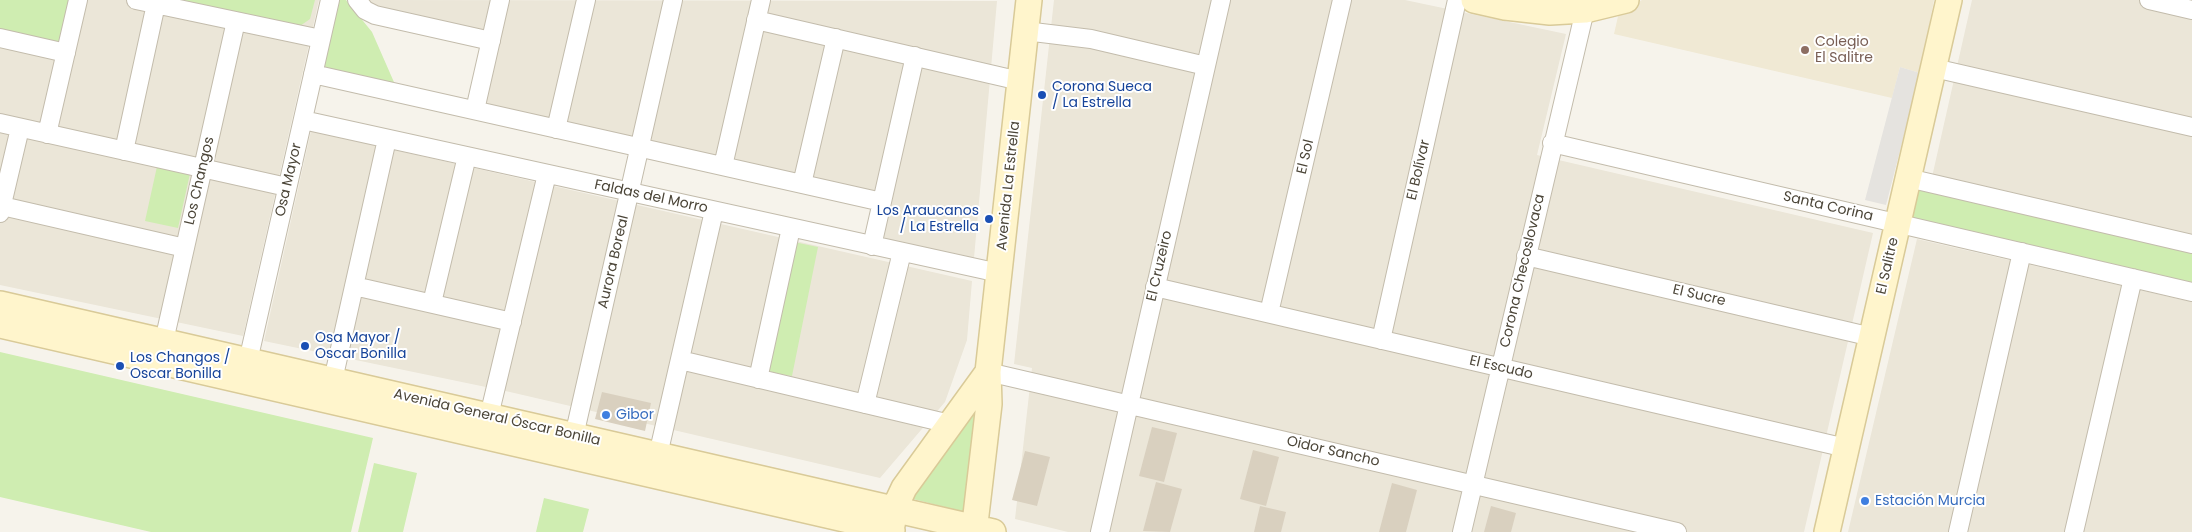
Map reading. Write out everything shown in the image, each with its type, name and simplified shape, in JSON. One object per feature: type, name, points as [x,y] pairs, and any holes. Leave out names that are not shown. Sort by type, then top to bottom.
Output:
[{"type":"main road","name":"Avenida La Estrella","points":[[980,531],[989,404],[988,372],[1029,0]]},
{"type":"main road","points":[[1474,0],[1525,10],[1550,12],[1585,10],[1626,0]]},
{"type":"main road","name":"El Salitre","points":[[1827,532],[1950,0]]},
{"type":"main road","name":"Avenida General Óscar Bonilla","points":[[0,304],[658,455],[892,524]]},
{"type":"main road","name":"Avenida General Óscar Bonilla","points":[[0,325],[892,524],[980,531]]},
{"type":"main road","name":"Avenida La Estrella","points":[[892,524],[904,488],[988,372]]},
{"type":"street","points":[[47,134],[78,0]]},
{"type":"street","points":[[136,0],[321,39]]},
{"type":"street","name":"Osa Mayor","points":[[248,361],[330,0]]},
{"type":"street","points":[[357,0],[365,10],[375,15],[491,41]]},
{"type":"street","points":[[476,110],[500,0]]},
{"type":"street","points":[[556,129],[586,0]]},
{"type":"street","name":"Aurora Boreal","points":[[574,436],[673,0]]},
{"type":"street","points":[[723,166],[761,0]]},
{"type":"street","name":"El Cruzeiro","points":[[1100,532],[1221,0]]},
{"type":"street","name":"El Sol","points":[[1269,313],[1342,0]]},
{"type":"street","name":"El Bolívar","points":[[1381,340],[1457,0]]},
{"type":"street","points":[[2149,0],[2192,10]]},
{"type":"street","points":[[124,151],[156,4]]},
{"type":"street","name":"Corona Checoslovaca","points":[[1462,532],[1552,143],[1585,10]]},
{"type":"street","points":[[756,20],[1020,81]]},
{"type":"street","name":"Los Changos","points":[[164,342],[236,21]]},
{"type":"street","points":[[1026,31],[1091,39],[1206,66]]},
{"type":"street","points":[[0,38],[66,53]]},
{"type":"street","points":[[802,184],[836,38]]},
{"type":"street","points":[[872,246],[915,56]]},
{"type":"street","points":[[1934,68],[2192,127]]},
{"type":"street","points":[[313,74],[882,202]]},
{"type":"street","name":"Faldas del Morro","points":[[303,120],[999,273]]},
{"type":"street","points":[[0,123],[287,187]]},
{"type":"street","points":[[20,128],[1,210],[184,248]]},
{"type":"street","points":[[333,380],[387,139]]},
{"type":"street","name":"Santa Corina","points":[[1552,143],[2192,292]]},
{"type":"street","points":[[432,303],[466,156]]},
{"type":"street","points":[[489,416],[547,174]]},
{"type":"street","points":[[1908,178],[2192,244]]},
{"type":"street","points":[[658,455],[714,211]]},
{"type":"street","points":[[758,379],[791,228]]},
{"type":"street","points":[[865,404],[902,252]]},
{"type":"street","points":[[1958,532],[2022,252]]},
{"type":"street","name":"El Sucre","points":[[1526,256],[1872,337]]},
{"type":"street","points":[[2074,532],[2133,278]]},
{"type":"street","points":[[354,286],[512,322]]},
{"type":"street","name":"El Escudo","points":[[1155,287],[1846,448]]},
{"type":"street","points":[[680,360],[950,424]]},
{"type":"street","name":"Oidor Sancho","points":[[988,372],[1677,532]]},
{"type":"shaded area","points":[[0,0],[319,0],[243,336],[0,285]]},
{"type":"shaded area","points":[[363,0],[997,1],[974,258],[883,240],[891,197],[484,103],[499,39],[367,7]]},
{"type":"shaded area","points":[[1054,0],[1405,0],[1566,34],[1537,155],[1873,233],[1804,532],[1068,532],[1015,519],[1032,368],[1014,364]]},
{"type":"shaded area","name":"Colegio El Salitre","points":[[1642,0],[1934,0],[1920,73],[1900,67],[1892,98],[1614,34],[1619,12]]},
{"type":"shaded area","points":[[1972,0],[2192,0],[2192,235],[1932,177]]},
{"type":"shaded area","points":[[1900,67],[1920,73],[1886,205],[1865,200]]},
{"type":"shaded area","points":[[311,131],[972,281],[967,340],[945,402],[880,478],[510,392],[264,341]]},
{"type":"shaded area","points":[[1917,239],[2192,302],[2192,532],[1848,532]]},
{"type":"green space","points":[[0,0],[70,0],[59,45],[0,31]]},
{"type":"green space","points":[[177,0],[315,0],[310,19],[300,26]]},
{"type":"green space","points":[[334,0],[346,0],[372,32],[397,89],[317,72]]},
{"type":"green space","points":[[158,162],[191,169],[178,228],[145,221]]},
{"type":"green space","points":[[1912,187],[2192,252],[2192,285],[1905,217]]},
{"type":"green space","points":[[794,242],[818,247],[792,376],[769,372]]},
{"type":"green space","points":[[0,352],[373,438],[351,532],[151,532],[0,497]]},
{"type":"green space","points":[[969,413],[979,415],[969,513],[909,498]]},
{"type":"green space","points":[[374,463],[417,473],[403,532],[358,532]]},
{"type":"green space","points":[[544,498],[589,509],[583,532],[536,532]]},
{"type":"building","points":[[602,392],[651,403],[645,431],[595,419]]},
{"type":"building","points":[[1152,427],[1177,433],[1164,482],[1139,476]]},
{"type":"building","points":[[1253,450],[1279,457],[1266,506],[1240,499]]},
{"type":"building","points":[[1025,451],[1050,457],[1037,506],[1012,500]]},
{"type":"building","points":[[1156,482],[1182,489],[1170,532],[1143,531]]},
{"type":"building","points":[[1392,483],[1417,490],[1406,532],[1379,532]]},
{"type":"building","points":[[1260,506],[1286,512],[1281,532],[1254,532]]},
{"type":"building","points":[[1491,506],[1516,513],[1511,532],[1484,532]]},
{"type":"place","name":"Colegio El Salitre","points":[[1805,50]]},
{"type":"place","name":"Corona Sueca / La Estrella","points":[[1042,95]]},
{"type":"place","name":"Los Araucanos / La Estrella","points":[[989,219]]},
{"type":"place","name":"Osa Mayor / Oscar Bonilla","points":[[305,346]]},
{"type":"place","name":"Los Changos / Oscar Bonilla","points":[[120,366]]},
{"type":"place","name":"Gibor","points":[[606,415]]},
{"type":"place","name":"Estación Murcia","points":[[1865,501]]}]
